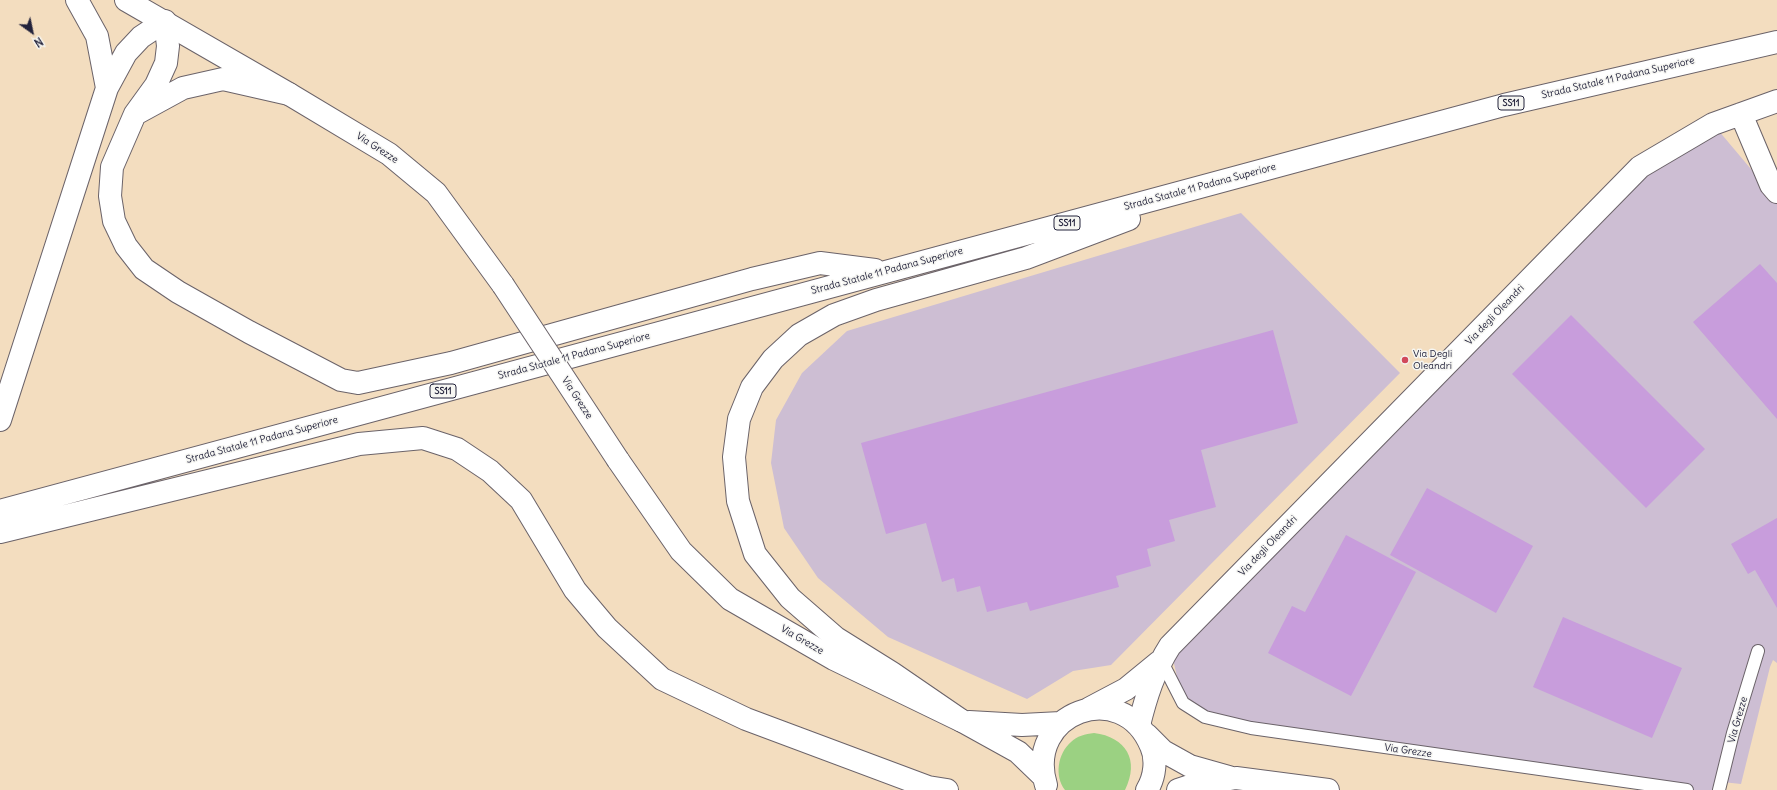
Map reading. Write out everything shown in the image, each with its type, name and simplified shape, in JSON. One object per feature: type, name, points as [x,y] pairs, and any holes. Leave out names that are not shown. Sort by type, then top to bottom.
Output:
[{"type":"main road","points":[[77,0],[97,36],[107,88]]},
{"type":"main road","name":"Via Grezze","points":[[126,0],[390,154],[436,193],[503,285],[618,460],[681,551],[730,599],[834,659],[962,721],[1018,752],[1046,784]]},
{"type":"main road","points":[[0,420],[107,88],[126,53],[141,38],[164,21],[168,46],[166,63],[156,85],[135,114],[112,167],[110,196],[114,221],[126,246],[144,269],[178,292],[249,332],[341,380],[358,383],[451,363],[752,279],[820,263],[887,271]]},
{"type":"main road","name":"Strada Statale 11 Padana Superiore","points":[[0,511],[1504,105],[1777,42]]},
{"type":"main road","points":[[135,114],[183,88],[223,79],[289,94]]},
{"type":"main road","name":"Via degli Oleandri","points":[[1162,660],[1170,646],[1640,167],[1713,124],[1777,101]]},
{"type":"main road","points":[[1741,114],[1771,185],[1777,192]]},
{"type":"main road","points":[[1060,723],[1022,725],[962,721],[836,638],[790,598],[755,554],[738,502],[734,457],[739,419],[752,387],[773,359],[799,335],[834,315],[876,300],[1026,258],[1246,174]]},
{"type":"main road","points":[[0,532],[359,444],[423,438],[457,449],[490,471],[521,500],[575,590],[606,628],[662,679],[746,719],[928,787],[947,790]]},
{"type":"main road","points":[[1090,708],[1126,689],[1162,660]]},
{"type":"main road","points":[[1147,790],[1151,784],[1154,767],[1153,750],[1143,730],[1147,693],[1162,660]]},
{"type":"main road","name":"Via Grezze","points":[[1046,784],[1042,762],[1045,748],[1051,734],[1060,723],[1074,713],[1090,708],[1108,709],[1125,714],[1163,751],[1190,766],[1236,778]]},
{"type":"main road","points":[[1178,790],[1193,785],[1236,778],[1328,790]]},
{"type":"lane","name":"Via Grezze","points":[[1720,790],[1733,733],[1758,651]]},
{"type":"lane","name":"Via Grezze","points":[[1162,660],[1184,703],[1205,717],[1220,721],[1251,728],[1686,790]]},
{"type":"shaded area","points":[[1713,124],[1777,200],[1777,663],[1773,660],[1770,667],[1741,784],[1722,782],[1719,790],[1687,790],[1251,728],[1183,703],[1170,646],[1640,167]]},
{"type":"shaded area","points":[[1241,213],[1400,373],[1111,665],[1073,671],[1027,699],[888,637],[818,578],[784,528],[771,463],[776,420],[802,373],[847,331]]},
{"type":"green space","points":[[1094,733],[1105,735],[1114,739],[1122,745],[1127,752],[1131,769],[1125,790],[1065,790],[1059,778],[1060,758],[1063,752],[1076,738]]},
{"type":"building","points":[[1760,264],[1777,283],[1777,419],[1693,322]]},
{"type":"building","points":[[1571,315],[1705,449],[1646,508],[1512,374]]},
{"type":"building","points":[[1273,330],[1298,423],[1201,450],[1216,507],[1169,520],[1175,541],[1147,549],[1151,566],[1116,576],[1119,587],[1030,611],[1027,602],[987,612],[980,586],[957,592],[954,578],[942,582],[926,523],[886,534],[861,443]]},
{"type":"building","points":[[1427,488],[1533,546],[1496,613],[1390,555]]},
{"type":"building","points":[[1777,518],[1777,608],[1755,570],[1748,574],[1731,544]]},
{"type":"building","points":[[1346,535],[1416,572],[1351,696],[1268,653],[1292,606],[1305,612]]},
{"type":"building","points":[[1563,617],[1682,668],[1652,738],[1533,687]]},
{"type":"place","name":"Via Degli Oleandri","points":[[1405,360]]}]
